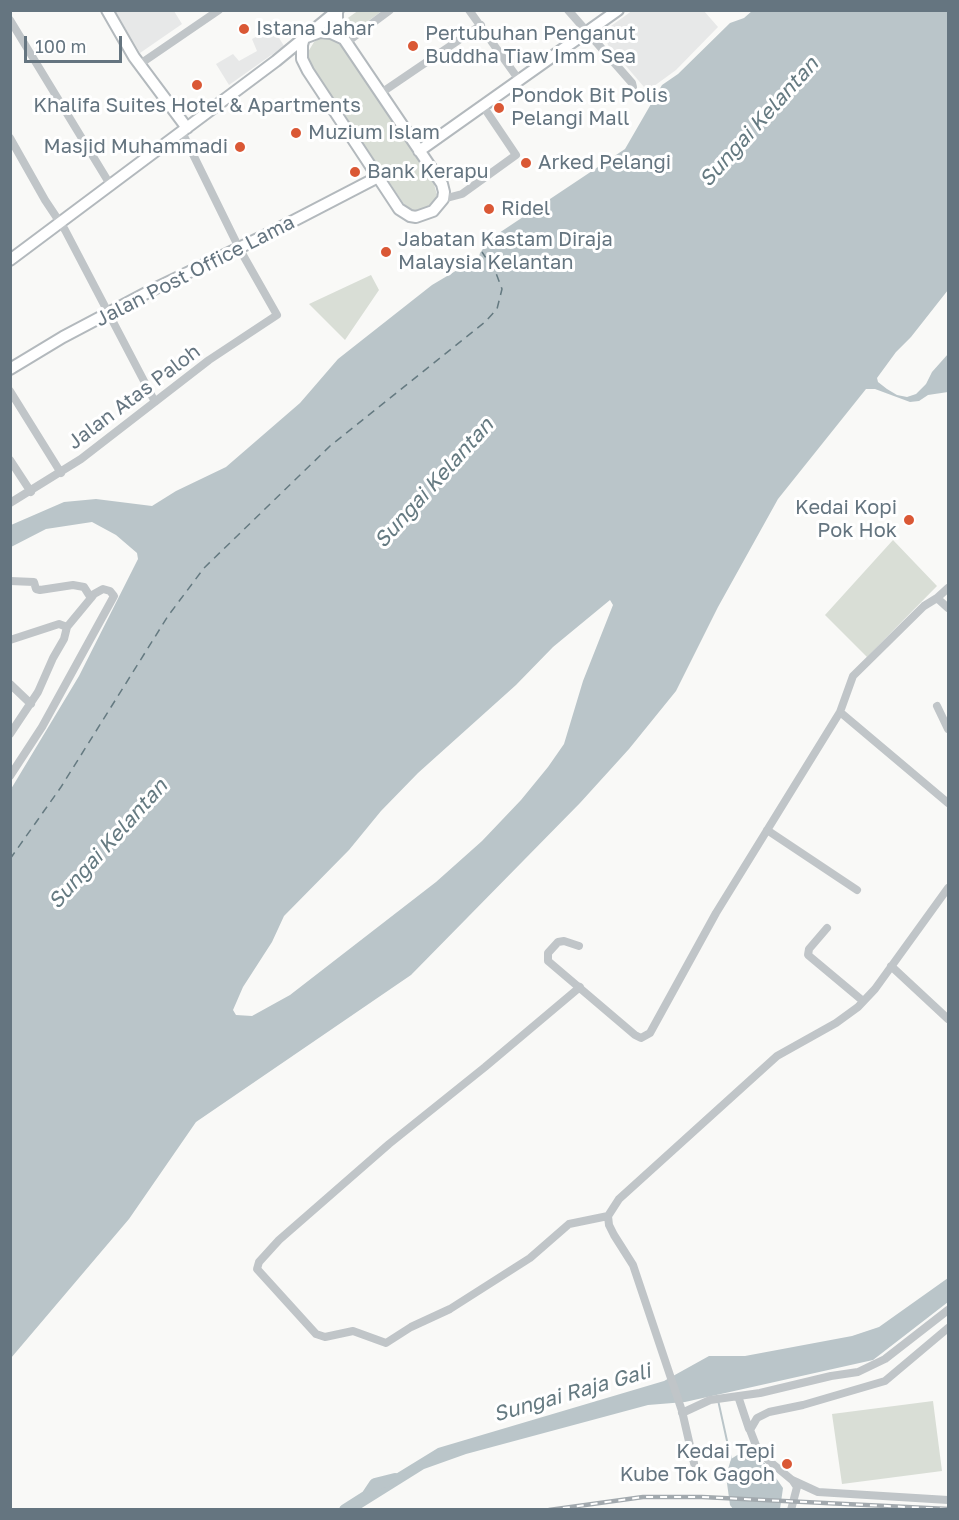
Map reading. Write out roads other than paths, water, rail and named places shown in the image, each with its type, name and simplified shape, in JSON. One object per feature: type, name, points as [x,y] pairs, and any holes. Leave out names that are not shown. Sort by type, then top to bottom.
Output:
[{"type":"main road","points":[[107,10],[185,130]]},
{"type":"main road","points":[[419,151],[618,10]]},
{"type":"main road","points":[[304,38],[301,53],[308,71],[399,209],[416,217],[429,214],[448,198],[442,184],[346,40],[337,19],[337,11]]},
{"type":"main road","points":[[10,260],[185,130],[337,11]]},
{"type":"main road","points":[[304,38],[326,32],[346,40]]},
{"type":"main road","name":"Jalan Post Office Lama","points":[[12,367],[109,314],[378,177]]},
{"type":"street","points":[[140,64],[219,10]]},
{"type":"street","points":[[346,40],[390,10]]},
{"type":"street","points":[[469,10],[519,80]]},
{"type":"street","points":[[568,10],[632,83],[633,87]]},
{"type":"street","points":[[10,20],[111,186]]},
{"type":"street","points":[[381,93],[481,25]]},
{"type":"street","points":[[448,198],[462,194],[516,155],[483,106]]},
{"type":"street","points":[[185,130],[239,248]]},
{"type":"street","points":[[10,138],[60,224],[155,402]]},
{"type":"street","name":"Jalan Atas Paloh","points":[[10,503],[61,473],[209,360],[277,315],[239,248]]},
{"type":"street","points":[[10,391],[61,473]]},
{"type":"street","points":[[10,460],[31,492]]},
{"type":"street","points":[[10,581],[34,582],[36,589],[40,590],[81,585],[91,598]]},
{"type":"street","points":[[579,946],[560,941],[548,953],[549,963],[636,1035],[641,1038],[650,1033],[716,913],[840,712],[853,676],[924,606],[938,598],[948,588]]},
{"type":"street","points":[[10,734],[31,704],[64,639],[67,627],[93,594],[103,589],[110,591],[114,596],[42,727],[10,776]]},
{"type":"street","points":[[938,598],[948,608]]},
{"type":"street","points":[[10,640],[59,624],[67,627]]},
{"type":"street","points":[[10,684],[31,704]]},
{"type":"street","points":[[937,706],[948,729]]},
{"type":"street","points":[[840,712],[948,804]]},
{"type":"street","points":[[767,830],[857,890]]},
{"type":"street","points":[[694,1463],[682,1412],[633,1265],[614,1235],[608,1216],[619,1199],[777,1056],[836,1023],[863,1001],[875,989],[948,888]]},
{"type":"street","points":[[826,928],[809,950],[808,955],[863,1001]]},
{"type":"street","points":[[891,966],[948,1019]]},
{"type":"street","points":[[580,987],[381,1152],[279,1240],[256,1266],[258,1271],[316,1334],[326,1337],[353,1331],[386,1343],[450,1309],[529,1259],[568,1224],[608,1216]]},
{"type":"street","points":[[682,1412],[710,1400],[760,1393],[858,1372],[885,1359],[948,1310]]},
{"type":"street","points":[[750,1430],[757,1418],[769,1412],[803,1405],[885,1381],[948,1328]]},
{"type":"street","points":[[738,1396],[757,1448],[792,1480],[823,1494],[948,1500]]},
{"type":"street","points":[[789,1509],[796,1487],[792,1480]]},
{"type":"water","name":"Sungai Kelantan","points":[[752,11],[948,11],[948,290],[877,378],[878,382],[897,395],[907,397],[916,394],[948,354],[948,392],[928,395],[919,401],[910,402],[875,389],[866,389],[778,499],[718,607],[676,691],[629,749],[580,803],[411,975],[196,1122],[129,1219],[11,1358],[11,789],[79,676],[138,559],[137,553],[116,535],[92,522],[46,529],[11,547],[11,525],[64,502],[96,499],[152,506],[176,491],[226,467],[300,403],[338,359],[432,285],[469,263],[471,267],[477,263],[480,253],[490,239],[625,149],[662,85],[678,74],[730,23],[744,18]],"holes":[[[610,600],[613,605],[583,681],[564,744],[521,800],[482,841],[436,882],[290,995],[252,1016],[236,1015],[233,1010],[243,987],[272,942],[284,916],[349,850],[381,811],[418,773],[516,685],[553,647]]]},
{"type":"water","points":[[948,1278],[948,1302],[873,1360],[685,1402],[648,1405],[466,1454],[424,1469],[360,1509],[337,1510],[438,1448],[664,1381],[709,1356],[745,1356],[852,1336],[879,1327]]},
{"type":"water","points":[[742,1452],[753,1454],[767,1465],[783,1488],[780,1509],[733,1509],[730,1505],[726,1476],[731,1459]]},
{"type":"waterway","points":[[718,1400],[731,1459]]},
{"type":"waterway","name":"Sungai Raja Gali","points":[[345,1510],[367,1496],[375,1484],[395,1479]]},
{"type":"railway","points":[[549,1510],[643,1497],[702,1497],[948,1509]]},
{"type":"place","name":"Istana Jahar","points":[[244,29]]},
{"type":"place","name":"Pertubuhan Penganut Buddha Tiaw Imm Sea","points":[[413,46]]},
{"type":"place","name":"Khalifa Suites Hotel & Apartments","points":[[197,85]]},
{"type":"place","name":"Pondok Bit Polis Pelangi Mall","points":[[499,108]]},
{"type":"place","name":"Muzium Islam","points":[[296,133]]},
{"type":"place","name":"Masjid Muhammadi","points":[[240,147]]},
{"type":"place","name":"Arked Pelangi","points":[[526,163]]},
{"type":"place","name":"Bank Kerapu","points":[[355,172]]},
{"type":"place","name":"Ridel","points":[[489,209]]},
{"type":"place","name":"Jabatan Kastam Diraja Malaysia Kelantan","points":[[386,252]]},
{"type":"place","name":"Kedai Kopi Pok Hok","points":[[909,520]]},
{"type":"place","name":"Kedai Tepi Kube Tok Gagoh","points":[[787,1464]]}]
